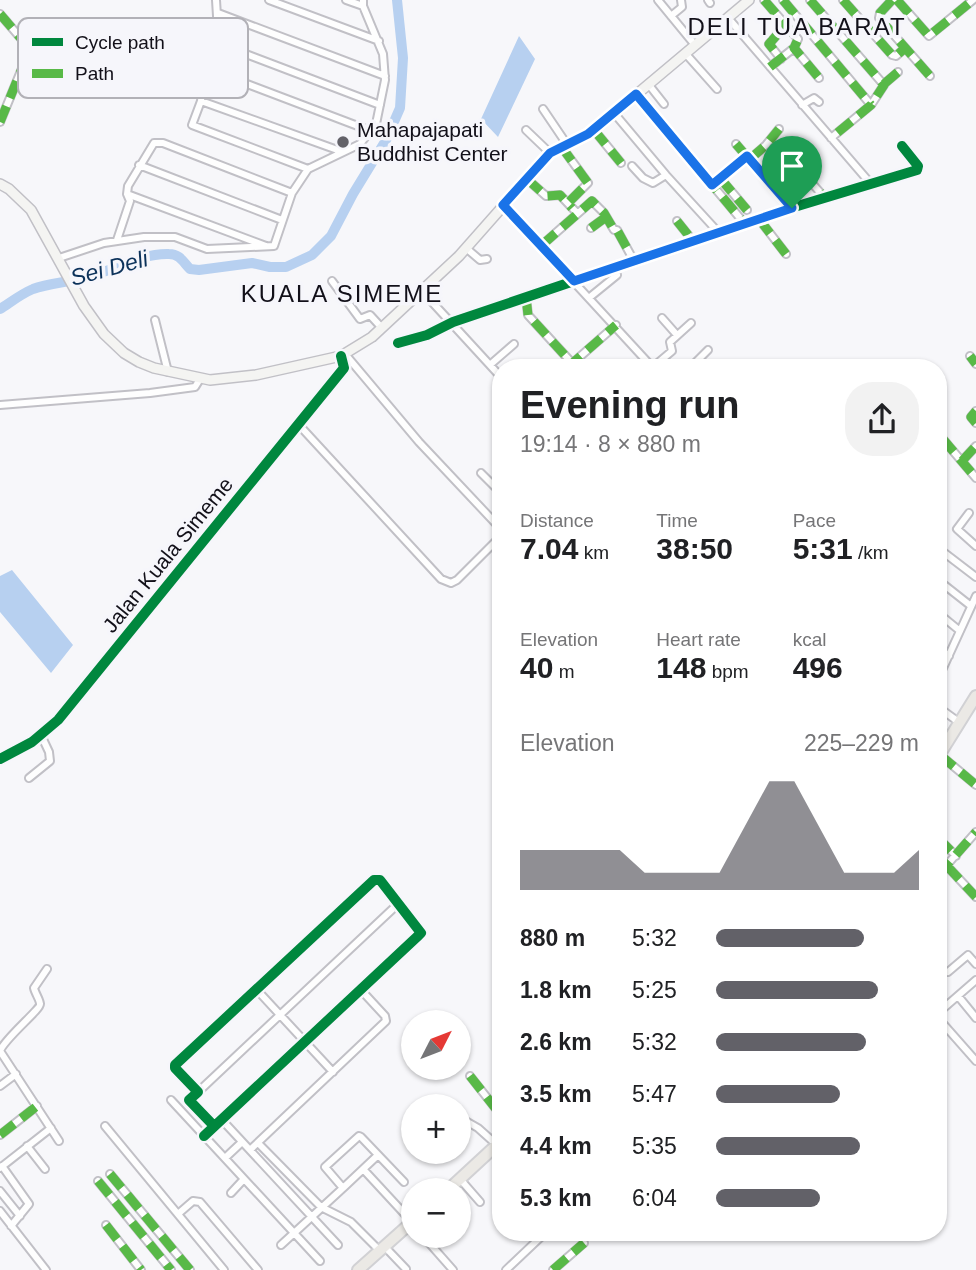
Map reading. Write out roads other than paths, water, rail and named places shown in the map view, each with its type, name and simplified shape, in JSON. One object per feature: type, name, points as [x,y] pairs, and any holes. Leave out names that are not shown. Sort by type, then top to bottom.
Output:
[{"type":"main road","points":[[0,184],[31,210],[85,306],[104,334],[124,353],[153,368],[200,379],[256,375],[343,355],[359,347],[466,248],[550,153],[594,130],[749,0]]},
{"type":"main road","points":[[947,743],[976,696]]},
{"type":"main road","points":[[462,1178],[492,1150]]},
{"type":"main road","points":[[358,1270],[401,1232]]},
{"type":"street","points":[[216,0],[218,18]]},
{"type":"street","points":[[269,0],[379,41]]},
{"type":"street","points":[[60,261],[117,240],[175,237],[207,249],[270,247],[275,244],[292,194],[308,169],[360,144],[376,124],[385,76],[383,54],[363,3],[346,0]]},
{"type":"street","points":[[657,0],[695,45]]},
{"type":"street","points":[[671,16],[681,7],[681,0]]},
{"type":"street","points":[[764,0],[798,39],[794,48],[770,67]]},
{"type":"street","points":[[783,0],[871,105]]},
{"type":"street","points":[[810,0],[884,84]]},
{"type":"street","points":[[843,0],[892,55],[895,56],[904,49]]},
{"type":"street","points":[[930,76],[878,16],[895,0],[929,36],[972,0]]},
{"type":"street","points":[[218,13],[231,18]]},
{"type":"street","points":[[0,14],[18,35]]},
{"type":"street","points":[[729,19],[871,184]]},
{"type":"street","points":[[248,24],[385,76]]},
{"type":"street","points":[[776,36],[769,44],[781,58]]},
{"type":"street","points":[[794,48],[819,78]]},
{"type":"street","points":[[685,53],[717,89]]},
{"type":"street","points":[[248,55],[380,105]]},
{"type":"street","points":[[831,138],[871,105],[884,84],[898,72]]},
{"type":"street","points":[[0,122],[18,78]]},
{"type":"street","points":[[248,84],[371,131]]},
{"type":"street","points":[[649,85],[664,104]]},
{"type":"street","points":[[636,94],[745,224]]},
{"type":"street","points":[[802,105],[814,97],[819,102]]},
{"type":"street","points":[[308,169],[192,126],[201,100],[343,152]]},
{"type":"street","points":[[543,109],[588,183],[568,203]]},
{"type":"street","points":[[614,113],[719,233]]},
{"type":"street","points":[[712,185],[766,145],[779,129]]},
{"type":"street","points":[[526,130],[550,153]]},
{"type":"street","points":[[594,130],[621,163]]},
{"type":"street","points":[[117,240],[130,201],[128,186],[150,147],[158,142],[292,194]]},
{"type":"street","points":[[736,144],[792,208]]},
{"type":"street","points":[[398,343],[792,208],[917,170],[918,166],[902,146]]},
{"type":"street","points":[[139,164],[282,220]]},
{"type":"street","points":[[632,166],[643,178],[653,183],[666,175]]},
{"type":"street","points":[[802,172],[825,198]]},
{"type":"street","points":[[720,178],[747,210]]},
{"type":"street","points":[[527,179],[546,196],[558,194],[577,213]]},
{"type":"street","points":[[127,194],[270,247]]},
{"type":"street","points":[[542,244],[592,201],[614,230],[617,230],[634,261]]},
{"type":"street","points":[[503,205],[646,359]]},
{"type":"street","points":[[591,228],[606,217]]},
{"type":"street","points":[[759,219],[786,254]]},
{"type":"street","points":[[677,221],[693,241]]},
{"type":"street","points":[[466,248],[480,260],[487,259]]},
{"type":"street","points":[[590,297],[617,275]]},
{"type":"street","points":[[332,281],[360,318],[370,315],[381,327]]},
{"type":"street","points":[[421,290],[491,364]]},
{"type":"street","points":[[526,297],[528,315],[564,359]]},
{"type":"street","points":[[663,318],[677,335]]},
{"type":"street","points":[[155,320],[168,372]]},
{"type":"street","points":[[662,359],[672,351],[669,343],[691,323]]},
{"type":"street","points":[[576,359],[616,325]]},
{"type":"street","points":[[497,359],[514,344]]},
{"type":"street","points":[[700,359],[708,351]]},
{"type":"street","points":[[343,355],[492,520]]},
{"type":"street","name":"Jalan Kuala Simeme","points":[[0,760],[22,749],[58,720],[344,368],[343,355]]},
{"type":"street","points":[[970,356],[976,364]]},
{"type":"street","points":[[0,405],[195,387],[200,379]]},
{"type":"street","points":[[976,411],[971,418],[976,424]]},
{"type":"street","points":[[299,425],[441,579],[451,583],[457,580],[492,545]]},
{"type":"street","points":[[947,444],[976,478]]},
{"type":"street","points":[[962,461],[976,446]]},
{"type":"street","points":[[481,473],[492,484]]},
{"type":"street","points":[[969,513],[957,529],[976,546]]},
{"type":"street","points":[[947,555],[976,578]]},
{"type":"street","points":[[947,587],[971,606]]},
{"type":"street","points":[[947,660],[976,596]]},
{"type":"street","points":[[947,620],[960,631]]},
{"type":"street","points":[[947,714],[960,723]]},
{"type":"street","points":[[29,778],[50,761],[41,735]]},
{"type":"street","points":[[947,762],[976,785]]},
{"type":"street","points":[[976,832],[947,866],[976,897]]},
{"type":"street","points":[[947,847],[956,856]]},
{"type":"street","points":[[198,1092],[175,1065],[374,880],[381,881],[421,933],[204,1136]]},
{"type":"street","points":[[179,1109],[398,903]]},
{"type":"street","points":[[948,972],[968,955],[976,964]]},
{"type":"street","points":[[47,970],[34,988],[40,1003],[39,1009],[4,1042],[0,1051],[59,1140]]},
{"type":"street","points":[[947,1007],[976,980]]},
{"type":"street","points":[[250,1150],[387,1019],[361,989]]},
{"type":"street","points":[[257,990],[332,1072]]},
{"type":"street","points":[[958,996],[976,1018]]},
{"type":"street","points":[[947,1027],[976,1061]]},
{"type":"street","points":[[0,1086],[16,1074]]},
{"type":"street","points":[[471,1077],[492,1103]]},
{"type":"street","points":[[171,1100],[320,1261]]},
{"type":"street","points":[[189,1100],[214,1126]]},
{"type":"street","points":[[0,1135],[37,1106]]},
{"type":"street","points":[[222,1120],[338,1245]]},
{"type":"street","points":[[471,1124],[492,1138]]},
{"type":"street","points":[[105,1126],[224,1270]]},
{"type":"street","points":[[11,1226],[29,1205],[1,1167],[51,1128]]},
{"type":"street","points":[[344,1188],[325,1166],[359,1136],[401,1179]]},
{"type":"street","points":[[225,1158],[242,1142]]},
{"type":"street","points":[[258,1143],[321,1207],[351,1222],[406,1269]]},
{"type":"street","points":[[27,1146],[45,1169]]},
{"type":"street","points":[[281,1245],[378,1155]]},
{"type":"street","points":[[363,1169],[401,1209]]},
{"type":"street","points":[[110,1174],[190,1270]]},
{"type":"street","points":[[231,1192],[244,1180]]},
{"type":"street","points":[[98,1181],[171,1270]]},
{"type":"street","points":[[0,1191],[20,1216]]},
{"type":"street","points":[[471,1192],[481,1202]]},
{"type":"street","points":[[178,1214],[193,1201],[200,1202],[258,1270]]},
{"type":"street","points":[[0,1211],[46,1270]]},
{"type":"street","points":[[106,1226],[141,1270]]},
{"type":"street","points":[[506,1270],[537,1241]]},
{"type":"street","points":[[553,1270],[584,1244]]},
{"type":"street","points":[[434,1248],[453,1270]]},
{"type":"water","points":[[519,36],[535,59],[498,137],[481,119]]},
{"type":"water","points":[[12,570],[73,645],[51,673],[0,612],[0,576]]},
{"type":"waterway","name":"Sei Deli","points":[[0,309],[33,289],[91,276],[159,254],[176,255],[190,269],[199,270],[252,263],[286,267],[312,255],[331,236],[386,140],[400,108],[403,58],[397,0]]},
{"type":"place","name":"Mahapajapati Buddhist Center","points":[[343,142]]},
{"type":"district","name":"DELI TUA BARAT","points":[[797,27]]},
{"type":"district","name":"KUALA SIMEME","points":[[342,294]]}]
